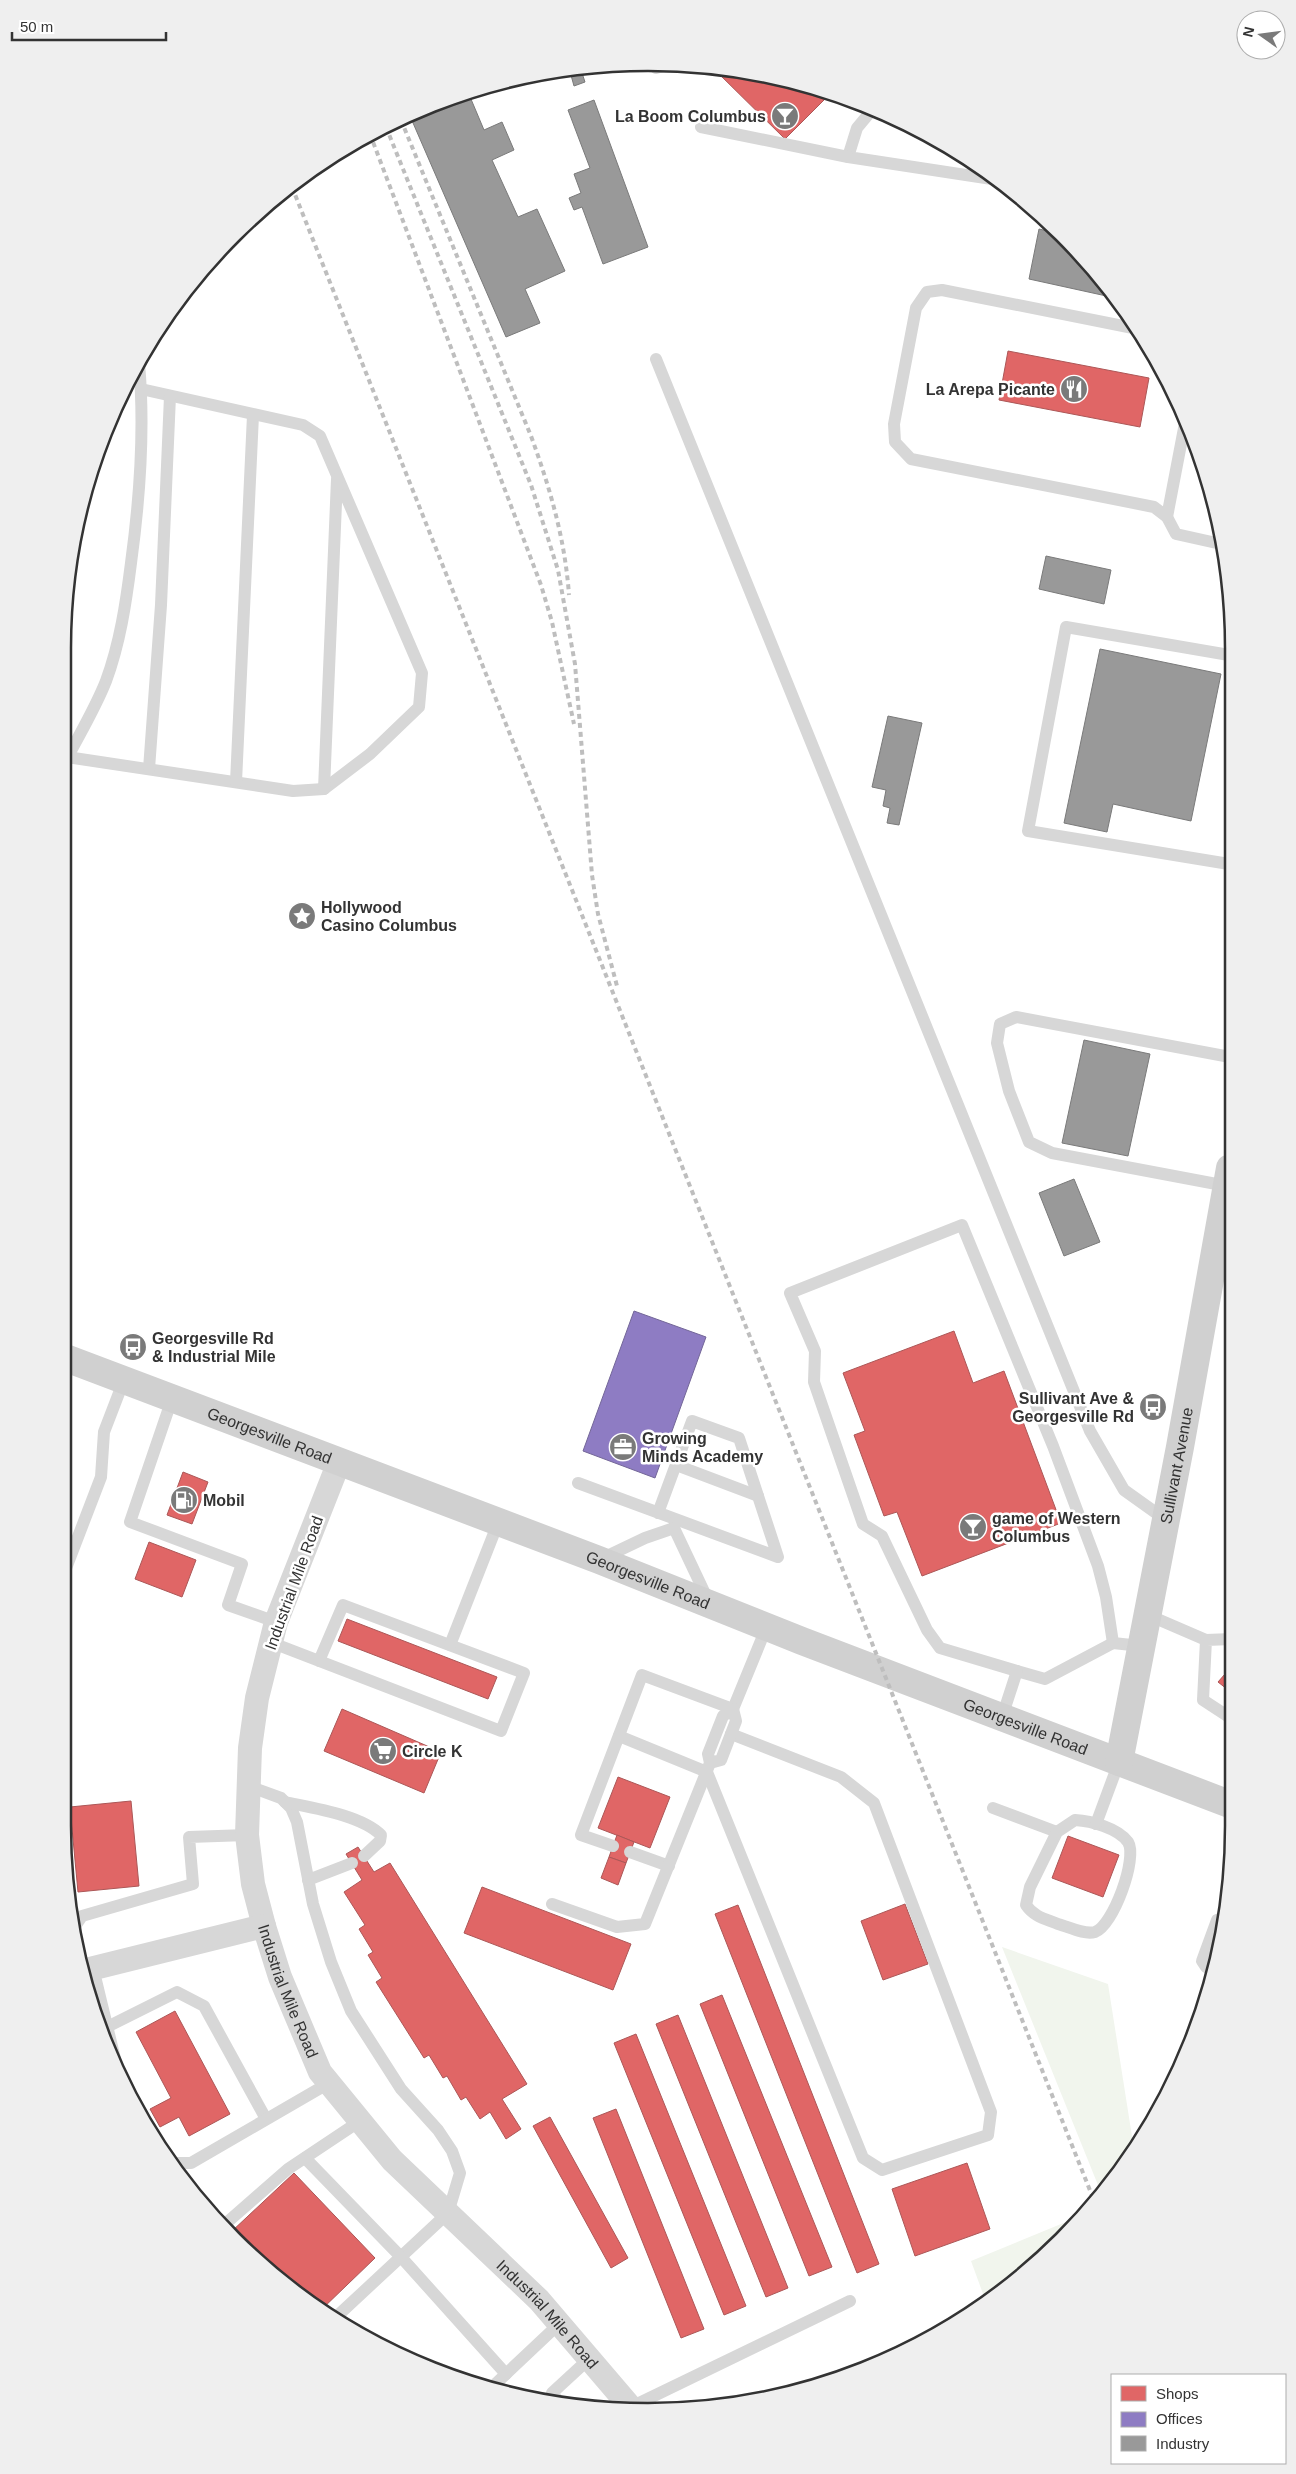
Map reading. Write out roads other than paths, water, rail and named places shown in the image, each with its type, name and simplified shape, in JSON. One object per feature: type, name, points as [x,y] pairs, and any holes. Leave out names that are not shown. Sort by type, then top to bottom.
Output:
[{"type":"main road","name":"Sullivant Avenue","points":[[1118,1762],[1148,1615],[1225,1199]]},
{"type":"main road","name":"Georgesville Road","points":[[71,1360],[709,1602],[1118,1762],[1225,1801]]},
{"type":"street","name":"Industrial Mile Road","points":[[339,1462],[273,1632],[257,1698],[248,1786],[247,1835],[253,1884],[264,1926],[280,1976],[320,2072],[392,2160],[560,2323],[627,2402]]},
{"type":"street","points":[[90,1970],[264,1926]]},
{"type":"lane","points":[[848,157],[857,128],[868,115]]},
{"type":"lane","points":[[700,127],[848,157],[981,177]]},
{"type":"lane","points":[[1127,327],[942,290],[927,292],[916,308],[894,424],[895,442],[911,459],[1154,507],[1167,517],[1176,534],[1215,543]]},
{"type":"lane","points":[[656,359],[1090,1431],[1124,1490],[1166,1520]]},
{"type":"lane","points":[[71,751],[95,708],[107,679],[124,615],[138,514],[143,409],[140,376]]},
{"type":"lane","points":[[71,761],[149,769],[293,791],[324,789],[370,754],[419,707],[422,673],[320,436],[303,425],[142,389]]},
{"type":"lane","points":[[149,769],[161,605],[170,396]]},
{"type":"lane","points":[[236,782],[253,415]]},
{"type":"lane","points":[[1167,517],[1183,433]]},
{"type":"lane","points":[[324,789],[337,475]]},
{"type":"lane","points":[[1225,654],[1066,627],[1028,831],[1225,863]]},
{"type":"lane","points":[[1225,1056],[1016,1017],[1000,1024],[997,1043],[1009,1091],[1029,1142],[1052,1153],[1225,1176]]},
{"type":"lane","points":[[1113,1643],[1106,1597],[1098,1566],[1053,1446],[962,1225],[790,1293],[815,1351],[814,1382],[863,1524],[882,1536],[926,1630],[940,1648],[1045,1679],[1113,1643],[1141,1646]]},
{"type":"lane","points":[[71,1555],[101,1478],[104,1432],[124,1380]]},
{"type":"lane","points":[[172,1399],[130,1522],[242,1564],[228,1605],[319,1660],[501,1731],[524,1673],[342,1605],[319,1660]]},
{"type":"lane","points":[[578,1483],[658,1513],[675,1524],[778,1557],[739,1438],[708,1426],[692,1421],[658,1513]]},
{"type":"lane","points":[[676,1465],[758,1496]]},
{"type":"lane","points":[[450,1645],[498,1523]]},
{"type":"lane","points":[[599,1560],[675,1524]]},
{"type":"lane","points":[[675,1524],[709,1602]]},
{"type":"lane","points":[[1148,1615],[1206,1640],[1225,1640]]},
{"type":"lane","points":[[732,1734],[841,1777],[874,1803],[991,2112],[988,2135],[882,2170],[863,2158],[709,1768],[708,1754],[723,1716],[733,1710],[767,1626]]},
{"type":"lane","points":[[1206,1640],[1204,1700],[1225,1714]]},
{"type":"lane","points":[[1002,1717],[1017,1671]]},
{"type":"lane","points":[[612,1846],[581,1835],[642,1675],[733,1710]]},
{"type":"lane","points":[[552,1904],[617,1927],[645,1924],[709,1768],[721,1760],[732,1734],[736,1721],[733,1710]]},
{"type":"lane","points":[[619,1736],[709,1768]]},
{"type":"lane","points":[[1096,1824],[1118,1762]]},
{"type":"lane","points":[[248,1786],[280,1798],[291,1808],[297,1822],[308,1880],[331,1962],[351,2011],[400,2089],[438,2130],[452,2151],[460,2173],[448,2213],[340,2313]]},
{"type":"lane","points":[[285,1802],[333,1812],[374,1828],[381,1835],[380,1841],[364,1856]]},
{"type":"lane","points":[[993,1808],[1057,1832]]},
{"type":"lane","points":[[1076,1820],[1096,1824],[1118,1834],[1128,1842],[1131,1853],[1130,1866],[1112,1916],[1101,1929],[1094,1932],[1085,1932],[1039,1917],[1030,1912],[1026,1905],[1030,1888],[1057,1832],[1076,1820]]},
{"type":"lane","points":[[79,1920],[82,1916],[193,1884],[189,1837],[247,1835]]},
{"type":"lane","points":[[630,1852],[669,1866]]},
{"type":"lane","points":[[308,1880],[352,1863]]},
{"type":"lane","points":[[1207,1967],[1202,1960],[1217,1920]]},
{"type":"lane","points":[[108,2027],[177,1992],[204,2006],[266,2119]]},
{"type":"lane","points":[[180,2163],[191,2163],[329,2083]]},
{"type":"lane","points":[[228,2221],[288,2169],[360,2121]]},
{"type":"lane","points":[[305,2158],[401,2257],[506,2374]]},
{"type":"lane","points":[[644,2403],[850,2301]]},
{"type":"lane","points":[[497,2382],[560,2323]]},
{"type":"lane","points":[[555,2395],[590,2358]]},
{"type":"railway","points":[[403,126],[538,455],[560,534],[569,595]]},
{"type":"railway","points":[[389,133],[531,485],[558,570],[575,664],[592,875],[598,914],[617,986]]},
{"type":"railway","points":[[373,142],[541,585],[552,622],[574,724]]},
{"type":"railway","points":[[294,192],[1092,2194]]},
{"type":"place","name":"La Boom Columbus","points":[[785,116]]},
{"type":"place","name":"La Arepa Picante","points":[[1074,389]]},
{"type":"place","name":"Hollywood Casino Columbus","points":[[302,916]]},
{"type":"place","name":"Georgesville Rd & Industrial Mile","points":[[133,1347]]},
{"type":"place","name":"Sullivant Ave & Georgesville Rd","points":[[1153,1407]]},
{"type":"place","name":"Growing Minds Academy","points":[[623,1447]]},
{"type":"place","name":"Mobil","points":[[184,1500]]},
{"type":"place","name":"game of Western Columbus","points":[[973,1527]]},
{"type":"place","name":"Circle K","points":[[383,1751]]}]
